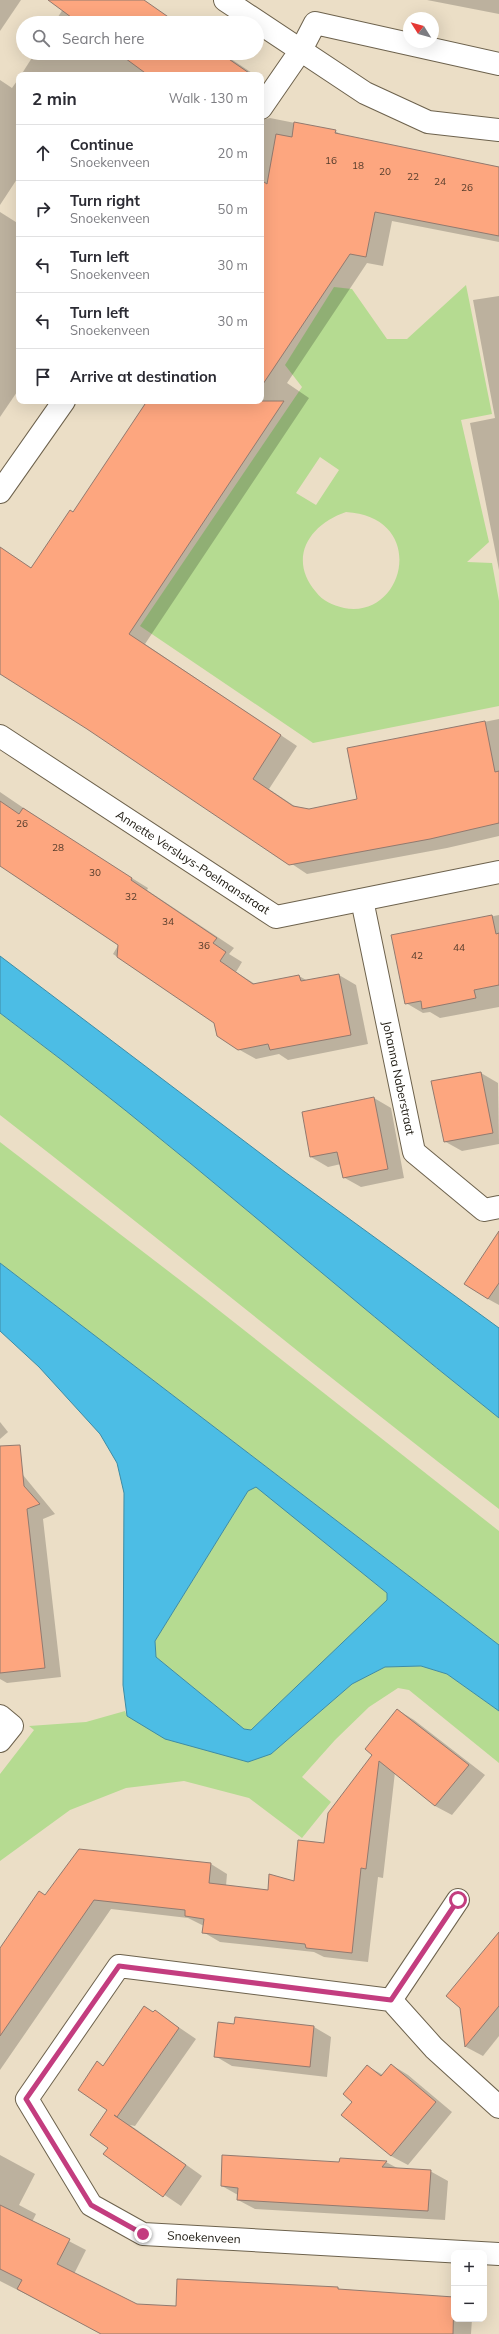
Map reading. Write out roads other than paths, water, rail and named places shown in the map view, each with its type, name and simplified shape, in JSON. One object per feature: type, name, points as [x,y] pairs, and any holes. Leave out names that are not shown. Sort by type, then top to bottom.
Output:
[{"type":"street","points":[[226,0],[250,16]]},
{"type":"street","points":[[264,104],[301,50],[314,23],[499,64]]},
{"type":"street","points":[[264,25],[365,93],[428,122],[499,130]]},
{"type":"street","points":[[0,492],[62,404]]},
{"type":"street","name":"Annette Versluys-Poelmanstraat","points":[[0,736],[276,916],[499,872]]},
{"type":"street","name":"Johanna Naberstraat","points":[[362,900],[414,1152],[484,1210],[499,1207]]},
{"type":"street","points":[[0,1716],[12,1726],[0,1741]]},
{"type":"street","points":[[458,1900],[391,2000],[434,2048],[499,2107]]},
{"type":"street","name":"Snoekenveen","points":[[391,2000],[119,1966],[26,2099],[91,2205],[143,2234],[499,2254]]},
{"type":"water","points":[[0,956],[285,1172],[499,1328],[499,1418],[374,1317],[189,1162],[0,1013]]},
{"type":"water","points":[[0,1263],[499,1645],[499,1711],[447,1674],[421,1666],[385,1667],[352,1684],[271,1754],[248,1762],[165,1739],[127,1716],[123,1685],[124,1493],[117,1463],[100,1434],[39,1367],[0,1331]],"holes":[[[256,1487],[387,1593],[387,1600],[251,1730],[244,1729],[156,1657],[155,1641],[248,1491]]]}]
